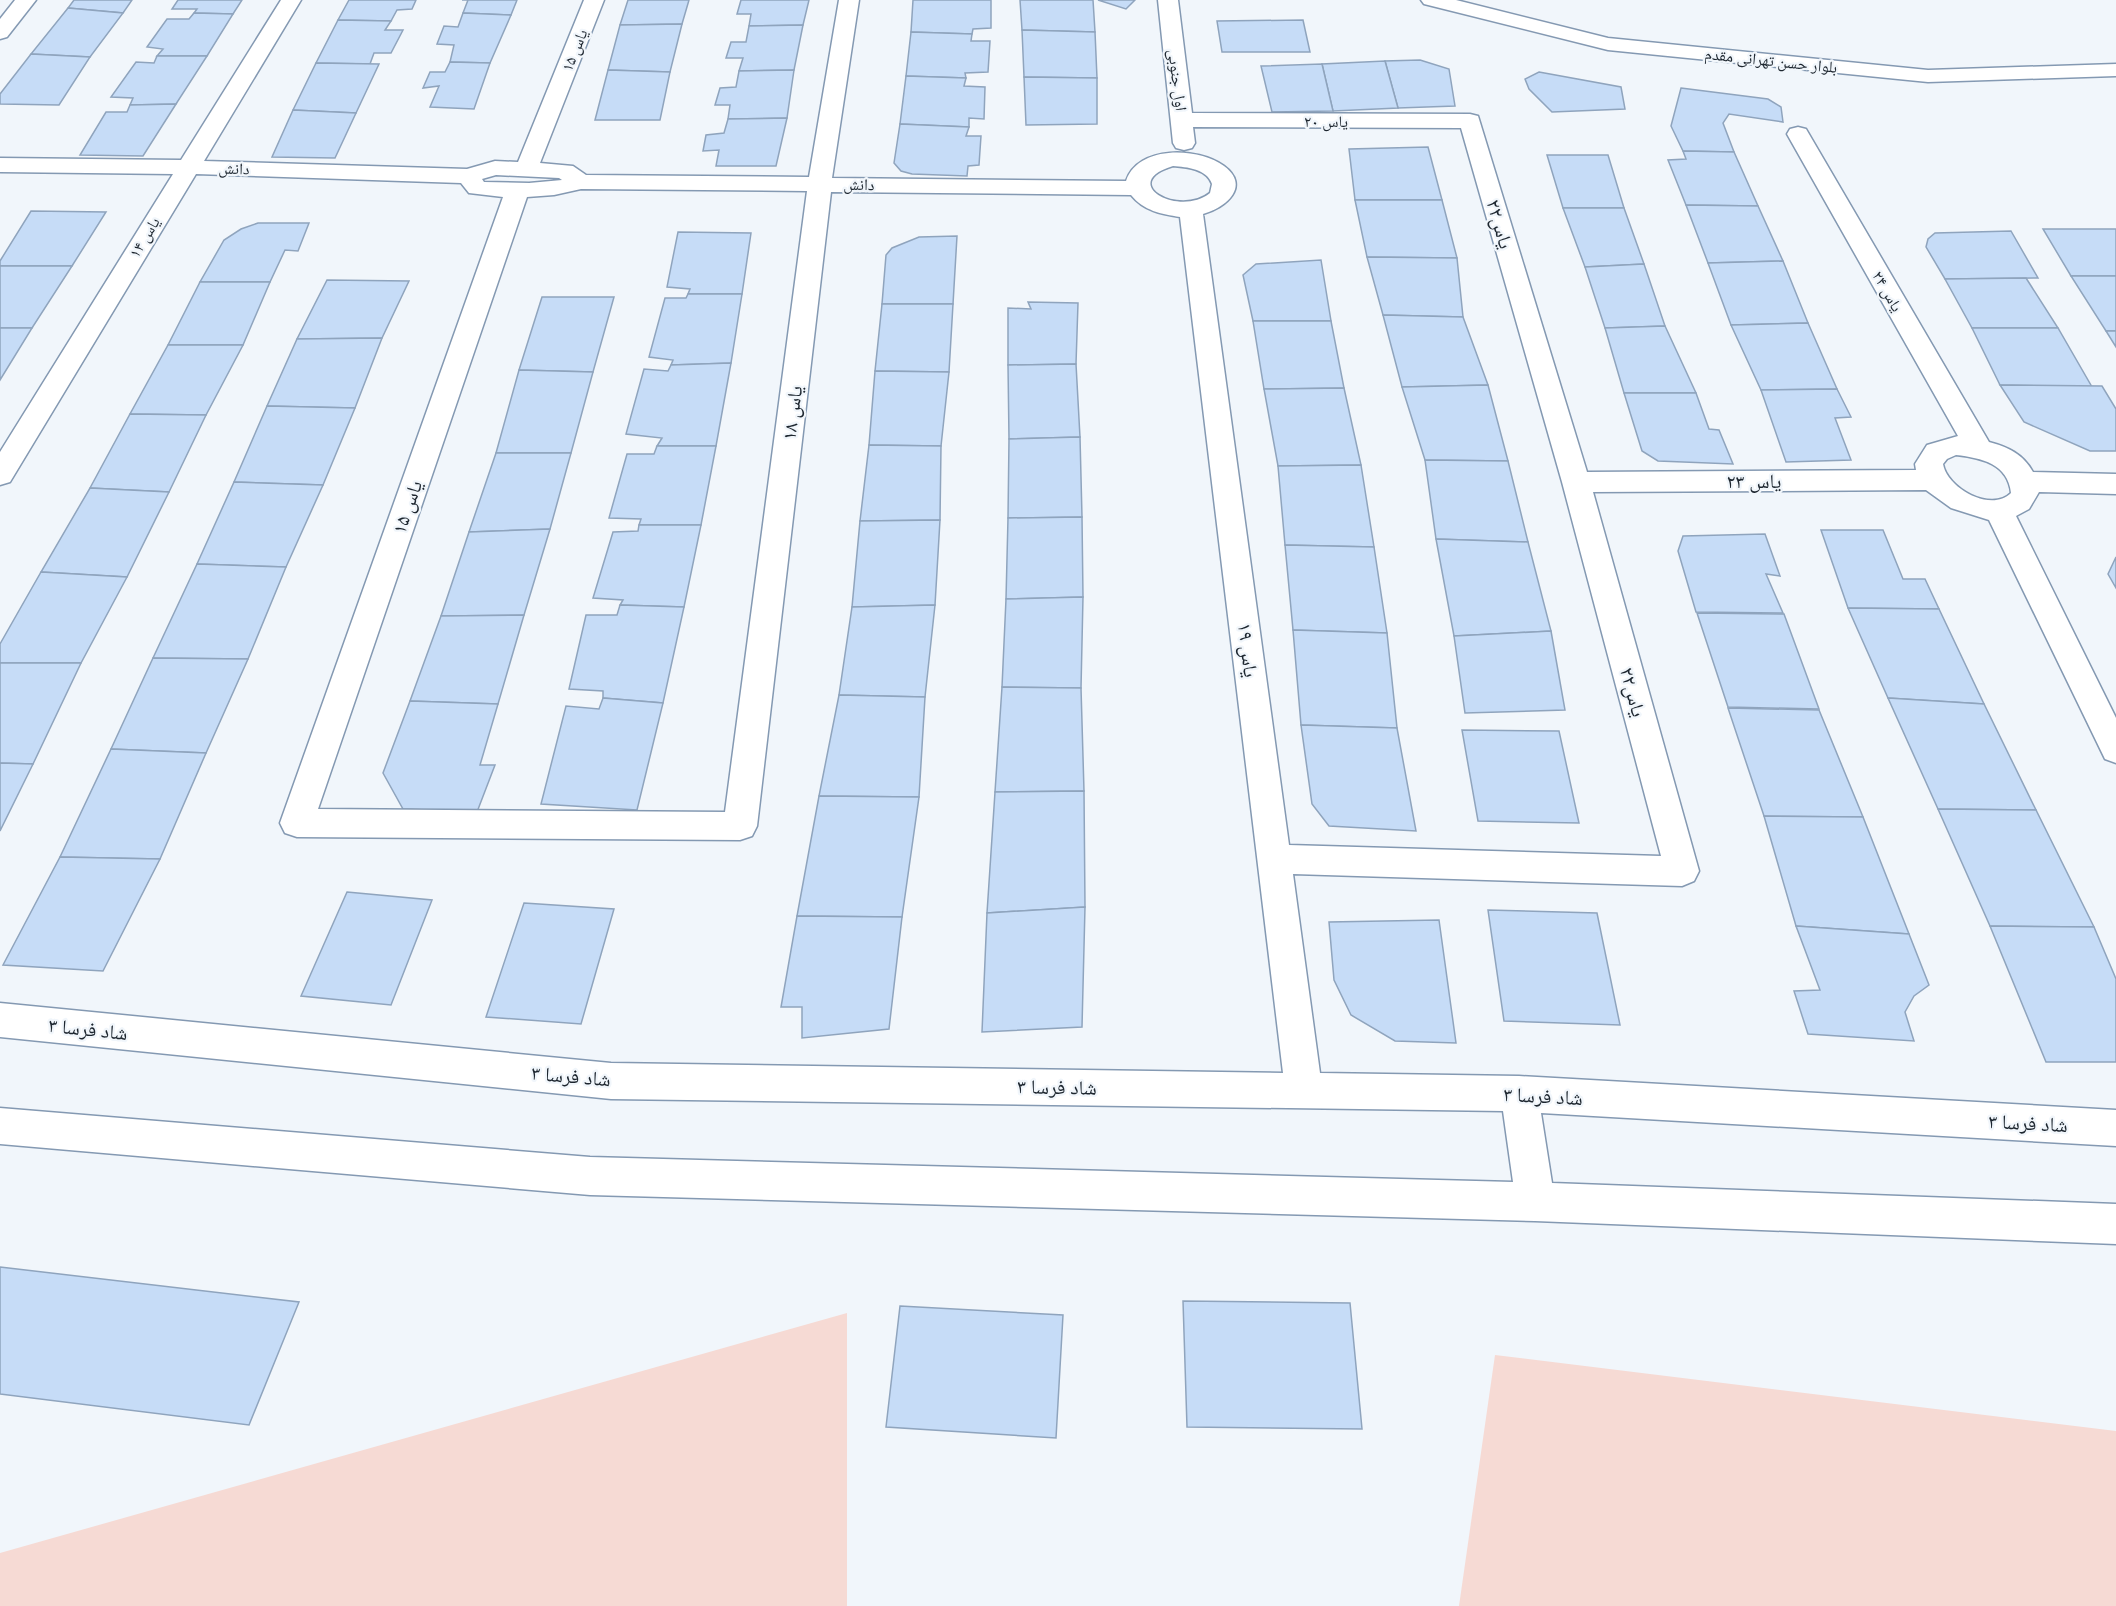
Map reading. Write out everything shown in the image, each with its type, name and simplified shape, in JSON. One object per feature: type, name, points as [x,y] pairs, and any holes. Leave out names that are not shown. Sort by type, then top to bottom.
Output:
[{"type":"street","points":[[0,33],[26,0]]},
{"type":"street","name":"یاس ۱۴","points":[[0,475],[291,0]]},
{"type":"street","name":"یاس ۱۵","points":[[594,0],[522,179],[297,823],[740,826]]},
{"type":"street","name":"یاس ۱۸","points":[[740,826],[820,183],[849,0]]},
{"type":"street","name":"اول جنوبی","points":[[1168,0],[1186,159]]},
{"type":"street","name":"بلوار حسن تهرانی مقدم","points":[[1431,0],[1608,44],[1928,76],[2116,70]]},
{"type":"street","name":"یاس ۲۰","points":[[1183,120],[1470,121]]},
{"type":"street","name":"یاس۲۲","points":[[1274,859],[1682,871],[1576,482],[1470,121]]},
{"type":"street","name":"یاس ۲۴","points":[[1798,135],[1978,447]]},
{"type":"street","points":[[1186,159],[1211,168],[1220,175],[1224,184],[1222,193],[1216,200],[1191,210],[1163,208],[1142,196],[1137,180],[1149,166],[1160,162],[1186,159]]},
{"type":"street","name":"دانش","points":[[0,165],[187,167],[468,176],[495,168],[522,179],[565,171],[580,182],[1138,188]]},
{"type":"street","name":"یاس ۱۹","points":[[1191,210],[1304,1091]]},
{"type":"street","points":[[1954,445],[1978,447],[1999,455],[2016,467],[2025,482],[2025,495],[2015,505],[1999,510],[1973,507],[1949,496],[1933,480],[1929,464],[1937,452],[1954,445]]},
{"type":"street","name":"یاس ۲۳","points":[[1576,482],[1933,480]]},
{"type":"street","points":[[2025,482],[2116,484]]},
{"type":"street","points":[[1999,510],[2116,750]]},
{"type":"street","name":"شاد فرسا ۳","points":[[0,1020],[611,1081],[1519,1094],[2116,1128]]},
{"type":"street","points":[[1519,1094],[1535,1202]]},
{"type":"street","points":[[0,1126],[590,1176],[1535,1202],[2116,1224]]},
{"type":"shaded area","points":[[847,1313],[847,1606],[0,1606],[0,1553]]},
{"type":"shaded area","points":[[1495,1355],[2116,1431],[2116,1606],[1459,1606]]},
{"type":"building","points":[[74,0],[132,0],[123,13],[68,8]]},
{"type":"building","points":[[178,0],[242,0],[233,14],[194,13],[197,9],[172,9]]},
{"type":"building","points":[[349,0],[416,0],[412,9],[397,10],[391,21],[338,20]]},
{"type":"building","points":[[468,0],[517,0],[511,15],[463,13]]},
{"type":"building","points":[[628,0],[689,0],[682,24],[620,25]]},
{"type":"building","points":[[741,0],[809,0],[803,25],[749,26],[751,14],[737,14]]},
{"type":"building","points":[[913,0],[991,0],[991,28],[973,29],[972,34],[911,32]]},
{"type":"building","points":[[1020,0],[1093,0],[1095,32],[1022,30]]},
{"type":"building","points":[[1098,0],[1135,0],[1126,9]]},
{"type":"building","points":[[68,8],[123,13],[90,57],[31,54]]},
{"type":"building","points":[[194,13],[233,14],[207,56],[157,56],[163,49],[147,47],[167,19],[189,19]]},
{"type":"building","points":[[463,13],[511,15],[490,63],[450,62],[454,45],[437,44],[444,26],[458,27]]},
{"type":"building","points":[[338,20],[391,21],[385,30],[403,30],[391,53],[374,53],[370,64],[316,63]]},
{"type":"building","points":[[1303,20],[1310,52],[1222,52],[1217,21]]},
{"type":"building","points":[[682,24],[670,72],[608,70],[620,25]]},
{"type":"building","points":[[803,25],[794,70],[739,71],[743,58],[726,58],[731,42],[746,42],[749,26]]},
{"type":"building","points":[[1022,30],[1095,32],[1097,78],[1024,77]]},
{"type":"building","points":[[911,32],[972,34],[971,41],[990,41],[988,72],[965,73],[966,78],[906,76]]},
{"type":"building","points":[[31,54],[90,57],[59,105],[0,104],[0,94]]},
{"type":"building","points":[[157,56],[207,56],[176,104],[130,105],[133,98],[111,97],[136,62],[154,63]]},
{"type":"building","points":[[1420,60],[1449,69],[1455,106],[1398,108],[1385,61]]},
{"type":"building","points":[[1385,61],[1398,108],[1333,111],[1322,64]]},
{"type":"building","points":[[450,62],[490,63],[474,109],[430,107],[439,86],[423,88],[430,72],[445,72]]},
{"type":"building","points":[[316,63],[379,64],[356,113],[293,110]]},
{"type":"building","points":[[1322,64],[1333,111],[1272,112],[1261,66]]},
{"type":"building","points":[[608,70],[670,72],[660,120],[595,120]]},
{"type":"building","points":[[794,70],[787,118],[728,119],[730,105],[715,105],[720,88],[736,87],[739,71]]},
{"type":"building","points":[[1539,72],[1621,87],[1625,109],[1552,112],[1529,89],[1525,79]]},
{"type":"building","points":[[906,76],[966,78],[964,86],[985,87],[984,119],[969,118],[969,127],[900,124]]},
{"type":"building","points":[[1024,77],[1097,78],[1097,124],[1026,125]]},
{"type":"building","points":[[1681,88],[1768,99],[1781,107],[1783,122],[1729,114],[1723,123],[1734,152],[1683,151],[1671,126]]},
{"type":"building","points":[[176,104],[143,156],[80,155],[106,112],[127,112],[130,105]]},
{"type":"building","points":[[293,110],[356,113],[335,158],[272,157]]},
{"type":"building","points":[[787,118],[776,166],[716,166],[719,150],[703,151],[706,135],[724,133],[728,119]]},
{"type":"building","points":[[900,124],[969,127],[966,136],[981,136],[979,165],[968,166],[967,176],[912,174],[901,171],[894,163]]},
{"type":"building","points":[[1428,147],[1442,200],[1355,200],[1349,149]]},
{"type":"building","points":[[1683,151],[1734,152],[1758,206],[1686,205],[1668,160],[1686,159]]},
{"type":"building","points":[[1547,155],[1608,155],[1624,208],[1563,208]]},
{"type":"building","points":[[1355,200],[1442,200],[1457,258],[1367,257]]},
{"type":"building","points":[[1686,205],[1758,206],[1783,261],[1708,263]]},
{"type":"building","points":[[1563,208],[1624,208],[1644,264],[1585,267]]},
{"type":"building","points":[[31,211],[106,212],[72,266],[0,266],[0,261]]},
{"type":"building","points":[[258,223],[309,223],[298,251],[285,250],[270,282],[200,282],[224,240],[241,229]]},
{"type":"building","points":[[2043,229],[2116,229],[2116,276],[2071,276]]},
{"type":"building","points":[[2011,231],[2038,278],[1945,279],[1926,247],[1928,239],[1935,233]]},
{"type":"building","points":[[678,232],[751,233],[742,294],[688,294],[690,289],[667,287]]},
{"type":"building","points":[[957,236],[953,304],[882,304],[886,255],[892,248],[919,237]]},
{"type":"building","points":[[1367,257],[1457,258],[1463,317],[1383,315]]},
{"type":"building","points":[[1321,260],[1331,321],[1253,321],[1243,275],[1256,264]]},
{"type":"building","points":[[1783,261],[1808,323],[1731,325],[1708,263]]},
{"type":"building","points":[[1644,264],[1665,326],[1605,328],[1585,267]]},
{"type":"building","points":[[0,266],[72,266],[32,328],[0,328]]},
{"type":"building","points":[[2071,276],[2116,276],[2116,331],[2106,331]]},
{"type":"building","points":[[2026,278],[2058,328],[1972,328],[1945,279]]},
{"type":"building","points":[[327,280],[409,281],[382,338],[297,339]]},
{"type":"building","points":[[200,282],[270,282],[243,345],[168,345]]},
{"type":"building","points":[[688,294],[742,294],[731,363],[671,365],[673,360],[649,357],[665,298],[686,298]]},
{"type":"building","points":[[542,297],[614,297],[593,372],[519,370]]},
{"type":"building","points":[[1028,302],[1078,303],[1076,364],[1008,365],[1008,308],[1031,309]]},
{"type":"building","points":[[882,304],[953,304],[949,372],[875,371]]},
{"type":"building","points":[[1383,315],[1463,317],[1488,385],[1402,387]]},
{"type":"building","points":[[1253,321],[1331,321],[1344,388],[1264,389]]},
{"type":"building","points":[[1808,323],[1837,389],[1761,390],[1731,325]]},
{"type":"building","points":[[1665,326],[1696,393],[1624,393],[1605,328]]},
{"type":"building","points":[[0,328],[32,328],[0,380]]},
{"type":"building","points":[[1972,328],[2058,328],[2092,387],[2000,385]]},
{"type":"building","points":[[2106,331],[2116,331],[2116,347]]},
{"type":"building","points":[[382,338],[355,408],[267,406],[297,339]]},
{"type":"building","points":[[168,345],[243,345],[206,415],[130,414]]},
{"type":"building","points":[[731,363],[716,446],[657,446],[662,438],[626,434],[644,369],[668,371],[671,365]]},
{"type":"building","points":[[1076,364],[1080,437],[1009,439],[1008,365]]},
{"type":"building","points":[[519,370],[593,372],[571,453],[496,453]]},
{"type":"building","points":[[875,371],[949,372],[941,446],[869,445]]},
{"type":"building","points":[[1488,385],[1508,461],[1425,460],[1402,387]]},
{"type":"building","points":[[2000,385],[2102,386],[2116,409],[2116,451],[2090,451],[2024,422]]},
{"type":"building","points":[[1344,388],[1361,465],[1278,466],[1264,389]]},
{"type":"building","points":[[1837,389],[1851,417],[1835,418],[1851,460],[1786,462],[1761,390]]},
{"type":"building","points":[[1624,393],[1696,393],[1709,429],[1719,430],[1733,464],[1658,461],[1642,451]]},
{"type":"building","points":[[267,406],[355,408],[323,485],[234,482]]},
{"type":"building","points":[[130,414],[206,415],[169,492],[90,488]]},
{"type":"building","points":[[1080,437],[1082,517],[1008,518],[1009,439]]},
{"type":"building","points":[[869,445],[941,446],[940,520],[860,521]]},
{"type":"building","points":[[657,446],[716,446],[701,525],[639,525],[641,519],[609,518],[627,454],[654,454]]},
{"type":"building","points":[[496,453],[571,453],[550,529],[469,532]]},
{"type":"building","points":[[1425,460],[1508,461],[1528,542],[1436,539]]},
{"type":"building","points":[[1361,465],[1374,547],[1285,545],[1278,466]]},
{"type":"building","points":[[234,482],[323,485],[286,567],[197,564]]},
{"type":"building","points":[[90,488],[169,492],[127,577],[41,572]]},
{"type":"building","points":[[1082,517],[1083,597],[1006,599],[1008,518]]},
{"type":"building","points":[[940,520],[935,605],[852,607],[860,521]]},
{"type":"building","points":[[639,525],[701,525],[684,607],[620,605],[623,600],[593,598],[613,532],[638,531]]},
{"type":"building","points":[[550,529],[524,615],[441,616],[469,532]]},
{"type":"building","points":[[1821,530],[1883,530],[1903,579],[1925,579],[1939,609],[1848,608]]},
{"type":"building","points":[[1765,534],[1780,576],[1766,574],[1783,613],[1696,612],[1678,551],[1683,536]]},
{"type":"building","points":[[1436,539],[1528,542],[1551,631],[1454,636]]},
{"type":"building","points":[[1285,545],[1374,547],[1387,633],[1293,630]]},
{"type":"building","points":[[2116,557],[2116,588],[2108,574]]},
{"type":"building","points":[[197,564],[286,567],[248,659],[153,658]]},
{"type":"building","points":[[41,572],[127,577],[81,663],[0,663],[0,644]]},
{"type":"building","points":[[1083,597],[1081,688],[1002,687],[1006,599]]},
{"type":"building","points":[[620,605],[684,607],[663,703],[603,698],[603,691],[569,689],[586,615],[617,615]]},
{"type":"building","points":[[935,605],[925,697],[839,695],[852,607]]},
{"type":"building","points":[[1848,608],[1939,609],[1984,704],[1888,698]]},
{"type":"building","points":[[1697,613],[1784,614],[1819,709],[1728,707]]},
{"type":"building","points":[[524,615],[498,704],[410,701],[441,616]]},
{"type":"building","points":[[1293,630],[1387,633],[1397,728],[1301,725]]},
{"type":"building","points":[[1551,631],[1565,710],[1465,713],[1454,636]]},
{"type":"building","points":[[153,658],[248,659],[206,753],[111,749]]},
{"type":"building","points":[[0,663],[81,663],[33,764],[0,763]]},
{"type":"building","points":[[1002,687],[1081,688],[1084,791],[995,792]]},
{"type":"building","points":[[839,695],[925,697],[919,797],[819,796]]},
{"type":"building","points":[[603,698],[663,703],[637,810],[541,804],[566,706],[599,709]]},
{"type":"building","points":[[1888,698],[1984,704],[2036,810],[1938,809]]},
{"type":"building","points":[[410,701],[498,704],[480,765],[495,765],[477,812],[403,809],[383,773]]},
{"type":"building","points":[[1728,708],[1819,710],[1863,817],[1764,816]]},
{"type":"building","points":[[1301,725],[1397,728],[1416,831],[1329,826],[1312,804]]},
{"type":"building","points":[[1462,730],[1559,731],[1579,823],[1478,821]]},
{"type":"building","points":[[111,749],[206,753],[160,859],[60,857]]},
{"type":"building","points":[[0,763],[33,764],[0,831]]},
{"type":"building","points":[[1084,791],[1085,907],[987,913],[995,792]]},
{"type":"building","points":[[819,796],[919,797],[902,917],[797,916]]},
{"type":"building","points":[[1938,809],[2036,810],[2094,927],[1990,926]]},
{"type":"building","points":[[1764,816],[1863,817],[1909,934],[1796,926]]},
{"type":"building","points":[[60,857],[160,859],[103,971],[3,965]]},
{"type":"building","points":[[347,892],[432,900],[391,1005],[301,996]]},
{"type":"building","points":[[524,903],[614,909],[581,1024],[486,1017]]},
{"type":"building","points":[[1085,907],[1082,1027],[982,1032],[987,913]]},
{"type":"building","points":[[1488,910],[1597,913],[1620,1025],[1504,1021]]},
{"type":"building","points":[[797,916],[902,917],[889,1029],[802,1038],[802,1007],[781,1007]]},
{"type":"building","points":[[1439,920],[1456,1043],[1395,1041],[1351,1015],[1334,980],[1329,922]]},
{"type":"building","points":[[1796,926],[1909,934],[1929,985],[1914,996],[1905,1012],[1914,1041],[1808,1034],[1794,991],[1820,990]]},
{"type":"building","points":[[1990,926],[2094,927],[2116,979],[2116,1062],[2046,1062]]},
{"type":"building","points":[[0,1267],[299,1302],[249,1425],[0,1394]]},
{"type":"building","points":[[1183,1301],[1350,1303],[1362,1429],[1187,1427]]},
{"type":"building","points":[[900,1306],[1063,1315],[1056,1438],[886,1427]]}]
